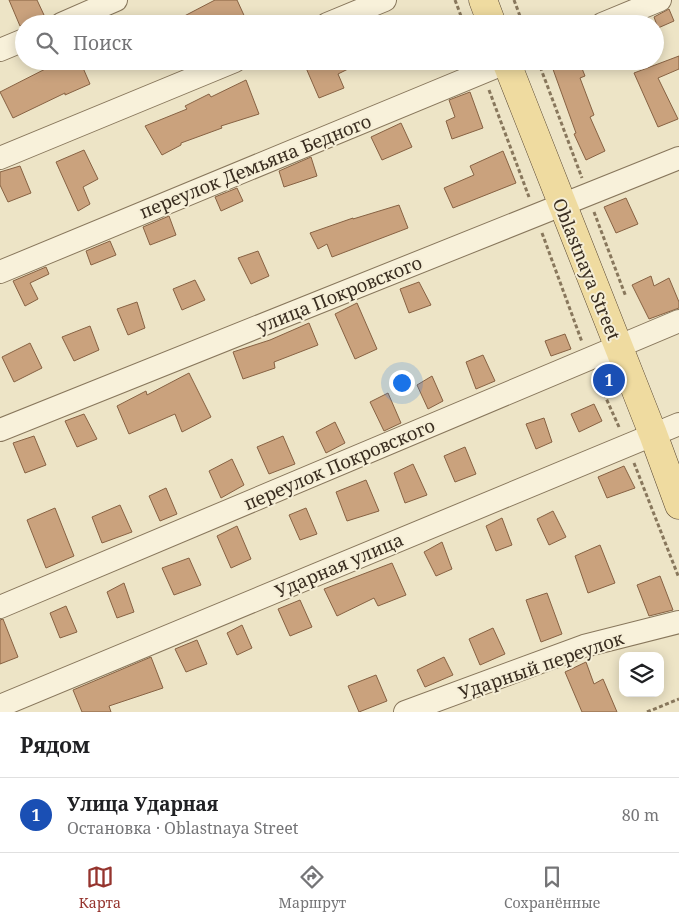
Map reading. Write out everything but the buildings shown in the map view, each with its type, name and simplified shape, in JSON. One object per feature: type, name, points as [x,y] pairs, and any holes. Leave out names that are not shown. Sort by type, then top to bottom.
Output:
[{"type":"main road","points":[[483,0],[489,15]]},
{"type":"main road","name":"Oblastnaya Street","points":[[504,70],[562,204],[679,505]]},
{"type":"street","points":[[82,15],[116,0]]},
{"type":"street","points":[[349,15],[385,0]]},
{"type":"street","points":[[624,15],[660,0]]},
{"type":"street","points":[[0,50],[15,44]]},
{"type":"street","points":[[0,158],[213,70]]},
{"type":"street","name":"переулок Демьяна Бедного","points":[[0,272],[487,70]]},
{"type":"street","name":"улица Покровского","points":[[0,430],[679,158]]},
{"type":"street","name":"переулок Покровского","points":[[0,607],[679,321]]},
{"type":"street","name":"Ударная улица","points":[[0,706],[679,424]]},
{"type":"street","name":"Ударный переулок","points":[[405,712],[584,646],[679,622]]},
{"type":"path","points":[[456,0],[461,15]]},
{"type":"path","points":[[514,0],[520,15]]},
{"type":"path","points":[[502,70],[536,215],[588,358],[627,445],[679,578]]},
{"type":"path","points":[[541,70],[627,301]]},
{"type":"path","points":[[647,712],[679,699]]},
{"type":"place","name":"Улица Ударная","points":[[609,380]]}]
